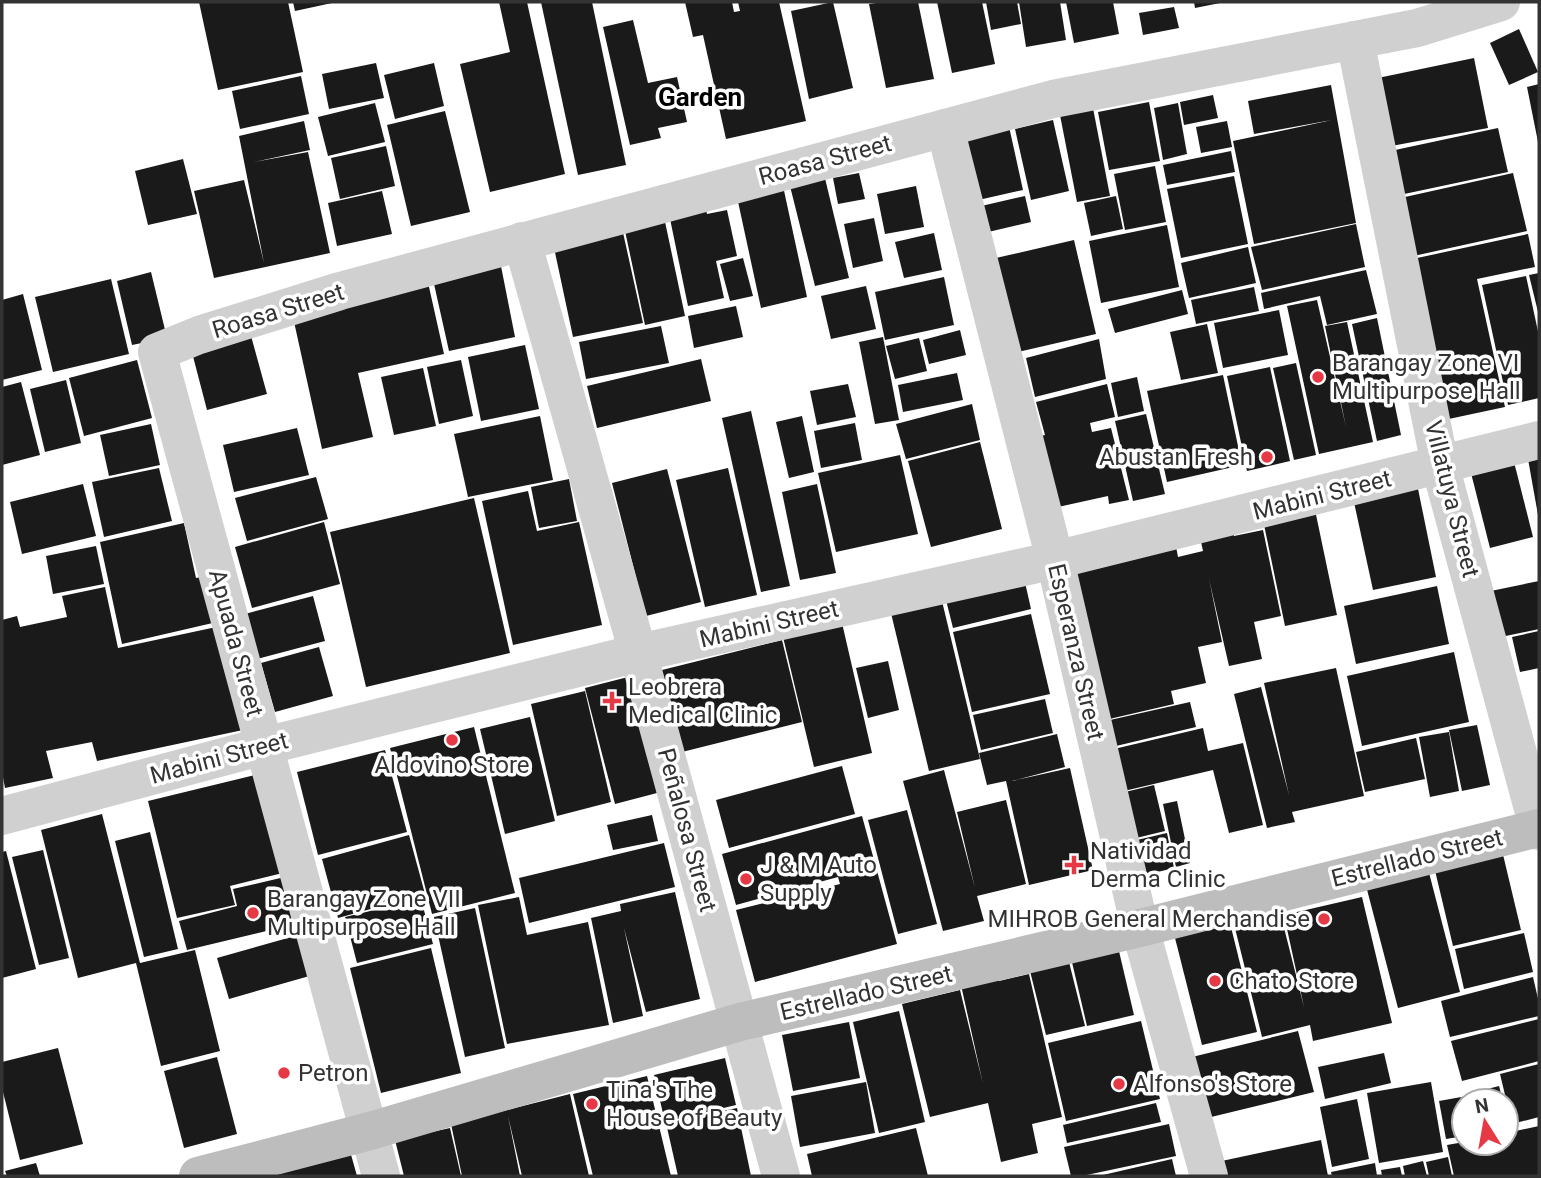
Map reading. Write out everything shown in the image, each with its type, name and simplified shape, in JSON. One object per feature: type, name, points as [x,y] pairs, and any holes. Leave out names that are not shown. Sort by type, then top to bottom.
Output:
[{"type":"street","name":"Roasa Street","points":[[157,352],[199,335],[340,291],[1053,99],[1417,28],[1501,2]]},
{"type":"street","name":"Villatuya Street","points":[[1355,40],[1440,466],[1539,829]]},
{"type":"street","name":"Esperanza Street","points":[[945,128],[1055,560],[1140,928],[1209,1176]]},
{"type":"street","name":"Peñalosa Street","points":[[522,242],[781,1176]]},
{"type":"street","name":"Apuada Street","points":[[157,352],[381,1176]]},
{"type":"street","name":"Mabini Street","points":[[2,816],[264,746],[638,653],[1055,560],[1539,440]]},
{"type":"street","name":"Estrellado Street","points":[[198,1176],[370,1131],[740,1023],[1539,829]]},
{"type":"building","points":[[199,2],[288,2],[303,72],[218,90]]},
{"type":"building","points":[[293,2],[332,2],[332,3],[295,11]]},
{"type":"building","points":[[499,2],[527,2],[565,174],[490,192],[460,64],[510,52]]},
{"type":"building","points":[[541,2],[592,2],[626,165],[578,175]]},
{"type":"building","points":[[685,2],[732,2],[734,12],[740,11],[738,2],[779,2],[806,121],[726,139],[703,35],[693,37]]},
{"type":"building","points":[[833,2],[853,88],[809,99],[791,11]]},
{"type":"building","points":[[918,2],[934,79],[886,88],[869,4]]},
{"type":"building","points":[[937,2],[982,2],[995,64],[952,73]]},
{"type":"building","points":[[986,2],[1017,2],[1021,24],[991,30]]},
{"type":"building","points":[[1019,2],[1060,2],[1066,40],[1026,47]]},
{"type":"building","points":[[1066,2],[1113,2],[1119,34],[1074,43]]},
{"type":"building","points":[[1194,2],[1220,2],[1220,3],[1195,8]]},
{"type":"building","points":[[1174,7],[1179,28],[1143,35],[1139,13]]},
{"type":"building","points":[[633,20],[648,83],[677,77],[687,122],[658,128],[661,138],[630,145],[603,27]]},
{"type":"building","points":[[1519,29],[1538,72],[1509,85],[1490,43]]},
{"type":"building","points":[[1474,58],[1488,128],[1386,147],[1373,79]]},
{"type":"building","points":[[376,63],[384,98],[329,109],[322,74]]},
{"type":"building","points":[[434,63],[444,106],[395,119],[384,75]]},
{"type":"building","points":[[301,76],[309,114],[240,129],[232,91]]},
{"type":"building","points":[[1539,84],[1539,142],[1538,142],[1527,87]]},
{"type":"building","points":[[1331,85],[1356,223],[1254,244],[1233,141],[1332,120],[1254,134],[1248,101]]},
{"type":"building","points":[[1213,95],[1218,118],[1184,125],[1180,102]]},
{"type":"building","points":[[1149,102],[1160,161],[1109,170],[1098,112]]},
{"type":"building","points":[[375,103],[385,142],[328,156],[318,117]]},
{"type":"building","points":[[1092,103],[1110,196],[1077,202],[1059,110]]},
{"type":"building","points":[[1178,103],[1187,154],[1163,160],[1154,108]]},
{"type":"building","points":[[445,111],[470,212],[411,226],[387,125]]},
{"type":"building","points":[[1053,120],[1069,191],[1031,200],[1015,129]]},
{"type":"building","points":[[304,121],[310,150],[254,162],[308,152],[330,253],[214,278],[194,191],[244,180],[264,263],[239,136]]},
{"type":"building","points":[[1227,121],[1232,147],[1201,153],[1196,127]]},
{"type":"building","points":[[1008,122],[1023,190],[974,201],[958,133]]},
{"type":"building","points":[[1498,128],[1508,172],[1390,197],[1381,153]]},
{"type":"building","points":[[386,146],[395,186],[340,199],[331,158]]},
{"type":"building","points":[[1231,151],[1235,172],[1167,185],[1163,165]]},
{"type":"building","points":[[183,159],[197,214],[148,225],[135,171]]},
{"type":"building","points":[[1155,166],[1166,222],[1125,230],[1114,174]]},
{"type":"building","points":[[823,170],[849,278],[815,286],[788,178]]},
{"type":"building","points":[[859,173],[865,199],[838,204],[833,178]]},
{"type":"building","points":[[1513,173],[1527,231],[1409,257],[1396,199]]},
{"type":"building","points":[[1234,176],[1248,244],[1181,258],[1167,189]]},
{"type":"building","points":[[783,186],[807,297],[761,308],[737,197]]},
{"type":"building","points":[[916,186],[924,227],[885,234],[877,194]]},
{"type":"building","points":[[382,191],[392,234],[337,246],[328,203]]},
{"type":"building","points":[[1025,196],[1031,222],[984,233],[977,207]]},
{"type":"building","points":[[1116,196],[1123,229],[1091,236],[1084,203]]},
{"type":"building","points":[[704,201],[707,214],[727,210],[737,256],[716,261],[724,298],[688,306],[668,209]]},
{"type":"building","points":[[664,217],[685,316],[645,325],[624,226]]},
{"type":"building","points":[[874,218],[883,261],[853,268],[844,224]]},
{"type":"building","points":[[1356,224],[1365,267],[1262,290],[1251,247]]},
{"type":"building","points":[[1167,225],[1179,287],[1101,303],[1089,241]]},
{"type":"building","points":[[622,228],[643,323],[573,337],[553,243]]},
{"type":"building","points":[[934,233],[942,270],[904,278],[895,242]]},
{"type":"building","points":[[1528,234],[1535,267],[1477,279],[1505,407],[1444,420],[1408,260]]},
{"type":"building","points":[[1074,240],[1096,334],[1018,352],[996,258]]},
{"type":"building","points":[[1248,247],[1256,283],[1189,298],[1181,263]]},
{"type":"building","points":[[743,258],[753,296],[730,301],[720,264]]},
{"type":"building","points":[[500,261],[515,337],[449,351],[432,275]]},
{"type":"building","points":[[1366,270],[1377,314],[1327,325],[1320,296],[1264,309],[1261,293]]},
{"type":"building","points":[[151,272],[167,338],[132,345],[117,281]]},
{"type":"building","points":[[1539,273],[1539,311],[1538,312],[1529,275]]},
{"type":"building","points":[[1526,276],[1539,336],[1539,398],[1508,405],[1482,285]]},
{"type":"building","points":[[944,277],[954,325],[885,340],[875,292]]},
{"type":"building","points":[[427,278],[444,354],[358,373],[373,437],[322,449],[291,308]]},
{"type":"building","points":[[111,279],[129,354],[53,372],[35,297]]},
{"type":"building","points":[[866,286],[876,329],[831,339],[821,296]]},
{"type":"building","points":[[1254,287],[1259,311],[1196,324],[1191,300]]},
{"type":"building","points":[[1182,290],[1188,314],[1115,333],[1108,309]]},
{"type":"building","points":[[23,294],[42,370],[2,380],[2,300]]},
{"type":"building","name":"Barangay Zone VI Multipurpose Hall","points":[[1317,300],[1346,427],[1325,326],[1347,322],[1373,442],[1319,454],[1287,306]]},
{"type":"building","points":[[736,306],[743,337],[694,348],[688,316]]},
{"type":"building","points":[[1279,310],[1288,355],[1223,368],[1214,323]]},
{"type":"building","points":[[1377,318],[1401,435],[1377,441],[1352,324]]},
{"type":"building","points":[[1207,324],[1218,373],[1181,380],[1170,332]]},
{"type":"building","points":[[248,325],[267,394],[207,410],[189,341]]},
{"type":"building","points":[[661,326],[669,363],[586,379],[579,342]]},
{"type":"building","points":[[960,330],[966,355],[929,364],[923,340]]},
{"type":"building","points":[[883,337],[899,420],[875,424],[859,342]]},
{"type":"building","points":[[919,338],[927,371],[895,379],[886,346]]},
{"type":"building","points":[[1099,339],[1106,379],[1035,397],[1026,358]]},
{"type":"building","points":[[525,345],[539,409],[481,421],[468,357]]},
{"type":"building","points":[[701,359],[711,401],[597,428],[587,386]]},
{"type":"building","points":[[137,360],[152,418],[84,436],[69,378]]},
{"type":"building","points":[[461,360],[473,416],[439,424],[427,367]]},
{"type":"building","points":[[1296,363],[1316,455],[1294,460],[1273,368]]},
{"type":"building","points":[[1270,367],[1290,461],[1247,471],[1227,376]]},
{"type":"building","points":[[423,368],[436,426],[394,435],[381,377]]},
{"type":"building","points":[[957,373],[963,400],[903,412],[898,385]]},
{"type":"building","points":[[1223,375],[1242,465],[1167,482],[1147,391]]},
{"type":"building","points":[[1137,377],[1144,411],[1118,417],[1111,383]]},
{"type":"building","points":[[66,380],[81,443],[45,452],[30,389]]},
{"type":"building","points":[[21,382],[40,455],[2,465],[2,387]]},
{"type":"building","points":[[848,384],[856,417],[817,425],[810,391]]},
{"type":"building","points":[[1107,384],[1115,417],[1090,423],[1092,432],[1111,428],[1129,500],[1109,504],[1108,496],[1058,507],[1036,402]]},
{"type":"building","points":[[972,404],[980,440],[906,459],[896,424]]},
{"type":"building","points":[[751,411],[790,586],[761,592],[722,418]]},
{"type":"building","points":[[1146,414],[1165,494],[1133,501],[1115,421]]},
{"type":"building","points":[[540,416],[553,480],[468,497],[454,434]]},
{"type":"building","points":[[802,416],[814,472],[789,478],[776,422]]},
{"type":"building","points":[[855,423],[862,460],[821,468],[814,431]]},
{"type":"building","points":[[151,424],[160,465],[109,476],[100,435]]},
{"type":"building","points":[[297,428],[309,475],[234,492],[223,445]]},
{"type":"building","points":[[980,442],[1002,529],[931,547],[908,461]]},
{"type":"building","points":[[900,455],[918,534],[836,552],[818,473]]},
{"type":"building","points":[[1539,457],[1539,514],[1538,515],[1528,459]]},
{"type":"building","points":[[1514,462],[1533,537],[1490,548],[1471,473]]},
{"type":"building","points":[[159,468],[172,521],[104,537],[92,482]]},
{"type":"building","points":[[728,468],[757,595],[705,607],[676,480]]},
{"type":"building","points":[[667,469],[701,602],[646,616],[612,483]]},
{"type":"building","points":[[316,477],[328,519],[247,541],[235,498]]},
{"type":"building","points":[[569,479],[577,521],[539,528],[531,487]]},
{"type":"building","points":[[1416,479],[1436,577],[1373,590],[1352,493]]},
{"type":"building","points":[[83,484],[96,536],[22,554],[10,502]]},
{"type":"building","points":[[817,484],[836,573],[800,580],[782,492]]},
{"type":"building","points":[[528,491],[537,531],[579,522],[602,625],[513,645],[482,501]]},
{"type":"building","points":[[474,498],[510,653],[366,687],[330,532]]},
{"type":"building","points":[[1314,505],[1337,615],[1285,626],[1262,515]]},
{"type":"building","points":[[324,522],[340,584],[252,608],[235,547]]},
{"type":"building","points":[[184,523],[196,578],[206,576],[217,622],[122,644],[100,542]]},
{"type":"building","points":[[1232,524],[1234,536],[1263,530],[1281,616],[1254,622],[1262,659],[1229,666],[1209,579],[1222,642],[1198,647],[1206,683],[1171,691],[1174,704],[1105,720],[1072,562],[1174,536],[1178,557],[1203,551],[1199,532]]},
{"type":"building","points":[[96,546],[104,584],[53,594],[46,556]]},
{"type":"building","points":[[1022,569],[1031,609],[953,628],[943,588]]},
{"type":"building","points":[[1539,581],[1539,629],[1496,638],[1486,592]]},
{"type":"building","points":[[1437,586],[1449,644],[1356,664],[1344,606]]},
{"type":"building","points":[[105,587],[118,648],[221,626],[243,730],[97,761],[92,742],[46,751],[53,778],[5,788],[2,772],[2,620],[17,616],[20,627],[67,617],[62,596]]},
{"type":"building","points":[[313,596],[325,641],[257,659],[245,614]]},
{"type":"building","points":[[941,597],[980,759],[929,771],[890,609]]},
{"type":"building","points":[[1031,614],[1050,694],[972,712],[953,632]]},
{"type":"building","points":[[842,623],[872,753],[814,767],[783,637]]},
{"type":"building","points":[[1539,631],[1539,668],[1520,672],[1512,637]]},
{"type":"building","points":[[782,640],[802,722],[674,754],[654,672]]},
{"type":"building","points":[[319,647],[333,696],[275,712],[261,663]]},
{"type":"building","points":[[1454,652],[1469,722],[1362,746],[1347,676]]},
{"type":"building","points":[[888,661],[899,710],[868,718],[856,668]]},
{"type":"building","points":[[1336,668],[1364,796],[1292,812],[1295,822],[1267,828],[1234,694],[1261,687],[1289,795],[1264,683]]},
{"type":"building","points":[[628,677],[657,793],[615,804],[585,688]]},
{"type":"building","points":[[585,691],[611,802],[557,816],[531,704]]},
{"type":"building","points":[[1045,699],[1053,733],[981,750],[973,715]]},
{"type":"building","points":[[1190,702],[1196,727],[1116,746],[1110,720]]},
{"type":"building","points":[[530,717],[555,821],[505,834],[480,729]]},
{"type":"building","points":[[1477,725],[1490,785],[1462,791],[1449,730]]},
{"type":"building","points":[[474,727],[515,893],[432,914],[390,748]]},
{"type":"building","points":[[1203,728],[1208,751],[1243,743],[1263,825],[1229,833],[1213,770],[1124,791],[1114,749]]},
{"type":"building","points":[[1449,732],[1459,791],[1430,797],[1419,737]]},
{"type":"building","points":[[1057,734],[1065,767],[1012,781],[1070,768],[1093,870],[1029,885],[1006,781],[987,785],[979,753]]},
{"type":"building","points":[[1416,738],[1425,779],[1365,792],[1356,752]]},
{"type":"building","points":[[385,750],[407,832],[318,855],[297,772]]},
{"type":"building","points":[[842,766],[855,814],[729,848],[716,800]]},
{"type":"building","points":[[944,770],[975,888],[957,812],[1006,800],[1026,884],[977,896],[984,921],[943,931],[903,781]]},
{"type":"building","points":[[263,773],[287,872],[230,886],[235,905],[177,918],[148,801]]},
{"type":"building","points":[[1154,785],[1165,831],[1132,839],[1121,793]]},
{"type":"building","points":[[1177,801],[1190,863],[1176,867],[1163,804]]},
{"type":"building","points":[[907,810],[937,924],[898,934],[868,820]]},
{"type":"building","points":[[102,814],[140,963],[195,950],[220,1051],[161,1066],[136,963],[78,978],[41,830]]},
{"type":"building","points":[[652,815],[658,841],[613,850],[607,825]]},
{"type":"building","points":[[862,816],[897,944],[755,982],[736,910],[840,884],[838,877],[736,905],[722,854]]},
{"type":"building","points":[[150,832],[178,949],[144,957],[115,841]]},
{"type":"building","points":[[1167,833],[1174,868],[1145,875],[1137,840]]},
{"type":"building","points":[[409,835],[425,894],[338,918],[322,859]]},
{"type":"building","points":[[1500,842],[1521,930],[1453,946],[1432,858]]},
{"type":"building","points":[[664,843],[675,887],[529,923],[519,878]]},
{"type":"building","points":[[43,850],[69,958],[39,965],[12,857]]},
{"type":"building","points":[[6,851],[36,969],[2,978],[2,852]]},
{"type":"building","points":[[1427,865],[1460,992],[1398,1008],[1365,882]]},
{"type":"building","name":"Barangay Zone VII Multipurpose Hall","points":[[289,876],[300,923],[187,950],[179,921],[237,906],[233,889]]},
{"type":"building","points":[[675,892],[700,999],[646,1012],[624,928],[643,1016],[613,1023],[591,918],[621,911],[620,904]]},
{"type":"building","points":[[519,897],[527,935],[588,922],[609,1025],[507,1044],[478,905]]},
{"type":"building","points":[[1362,897],[1392,1023],[1313,1041],[1310,1025],[1262,1037],[1232,916],[1278,904],[1304,1007],[1284,915]]},
{"type":"building","points":[[421,899],[433,944],[357,963],[345,917]]},
{"type":"building","points":[[475,908],[505,1048],[465,1057],[434,917]]},
{"type":"building","name":"Chato Store","points":[[1228,915],[1257,1032],[1202,1045],[1173,930]]},
{"type":"building","points":[[1524,933],[1533,972],[1464,989],[1455,949]]},
{"type":"building","points":[[302,934],[313,975],[229,999],[217,958]]},
{"type":"building","points":[[1118,947],[1134,1015],[1087,1026],[1071,958]]},
{"type":"building","points":[[431,948],[461,1073],[381,1093],[350,968]]},
{"type":"building","points":[[1069,962],[1085,1026],[1046,1035],[1030,971]]},
{"type":"building","points":[[1029,974],[1062,1117],[1032,1124],[1038,1153],[1001,1162],[988,1103],[930,1117],[902,1004],[960,990],[983,1084],[961,985],[998,977],[999,981]]},
{"type":"building","points":[[1533,977],[1539,1016],[1450,1037],[1441,1001]]},
{"type":"building","points":[[899,1011],[925,1122],[879,1133],[853,1022]]},
{"type":"building","points":[[1539,1019],[1539,1061],[1462,1081],[1451,1041]]},
{"type":"building","points":[[1141,1021],[1160,1099],[1066,1121],[1048,1043]]},
{"type":"building","points":[[849,1022],[860,1078],[793,1091],[782,1035]]},
{"type":"building","points":[[1298,1031],[1314,1092],[1207,1118],[1192,1057]]},
{"type":"building","points":[[58,1048],[83,1144],[20,1160],[2,1088],[2,1062]]},
{"type":"building","points":[[1384,1053],[1391,1083],[1325,1099],[1318,1067]]},
{"type":"building","points":[[217,1057],[237,1134],[184,1148],[164,1071]]},
{"type":"building","points":[[725,1058],[736,1105],[665,1122],[654,1075]]},
{"type":"building","points":[[1539,1064],[1539,1117],[1520,1122],[1520,1087],[1503,1087],[1500,1074]]},
{"type":"building","points":[[647,1076],[671,1176],[593,1176],[573,1094]]},
{"type":"building","points":[[866,1082],[875,1133],[800,1147],[791,1096]]},
{"type":"building","points":[[1431,1082],[1443,1152],[1379,1163],[1367,1093]]},
{"type":"building","points":[[570,1094],[589,1176],[522,1176],[508,1116],[520,1176],[462,1176],[451,1124]]},
{"type":"building","points":[[1357,1099],[1369,1159],[1332,1167],[1320,1107]]},
{"type":"building","points":[[1450,1099],[1450,1138],[1446,1139],[1439,1101]]},
{"type":"building","points":[[1156,1103],[1161,1122],[1067,1143],[1063,1125]]},
{"type":"building","points":[[737,1108],[751,1176],[678,1176],[666,1123]]},
{"type":"building","points":[[1169,1124],[1176,1156],[1071,1176],[1064,1147]]},
{"type":"building","points":[[1539,1126],[1539,1176],[1454,1176],[1447,1145],[1450,1144],[1450,1157],[1520,1157],[1520,1130]]},
{"type":"building","points":[[450,1128],[461,1176],[404,1176],[395,1140]]},
{"type":"building","points":[[916,1128],[928,1176],[812,1176],[807,1154]]},
{"type":"building","points":[[1321,1140],[1328,1176],[1221,1176],[1217,1162]]},
{"type":"building","points":[[350,1151],[357,1176],[274,1176],[273,1170]]},
{"type":"building","points":[[1448,1157],[1452,1176],[1429,1176],[1426,1162]]},
{"type":"building","points":[[1172,1159],[1176,1176],[1103,1176],[1103,1175]]},
{"type":"building","points":[[1423,1161],[1427,1176],[1405,1176],[1403,1166]]},
{"type":"building","points":[[36,1163],[40,1176],[7,1176],[5,1171]]},
{"type":"building","points":[[1375,1163],[1377,1176],[1332,1176],[1331,1172]]},
{"type":"building","points":[[1400,1167],[1402,1176],[1382,1176],[1381,1170]]},
{"type":"place","name":"Barangay Zone VI Multipurpose Hall","points":[[1318,377]]},
{"type":"place","name":"Abustan Fresh","points":[[1267,457]]},
{"type":"place","name":"Leobrera Medical Clinic","points":[[612,701]]},
{"type":"place","name":"Aldovino Store","points":[[452,740]]},
{"type":"place","name":"Natividad Derma Clinic","points":[[1074,865]]},
{"type":"place","name":"J & M Auto Supply","points":[[746,879]]},
{"type":"place","name":"Barangay Zone VII Multipurpose Hall","points":[[253,913]]},
{"type":"place","name":"MIHROB General Merchandise","points":[[1324,919]]},
{"type":"place","name":"Chato Store","points":[[1215,981]]},
{"type":"place","name":"Petron","points":[[284,1073]]},
{"type":"place","name":"Alfonso's Store","points":[[1119,1084]]},
{"type":"place","name":"Tina's The House of Beauty","points":[[592,1104]]},
{"type":"district","name":"Garden","points":[[700,97]]}]
